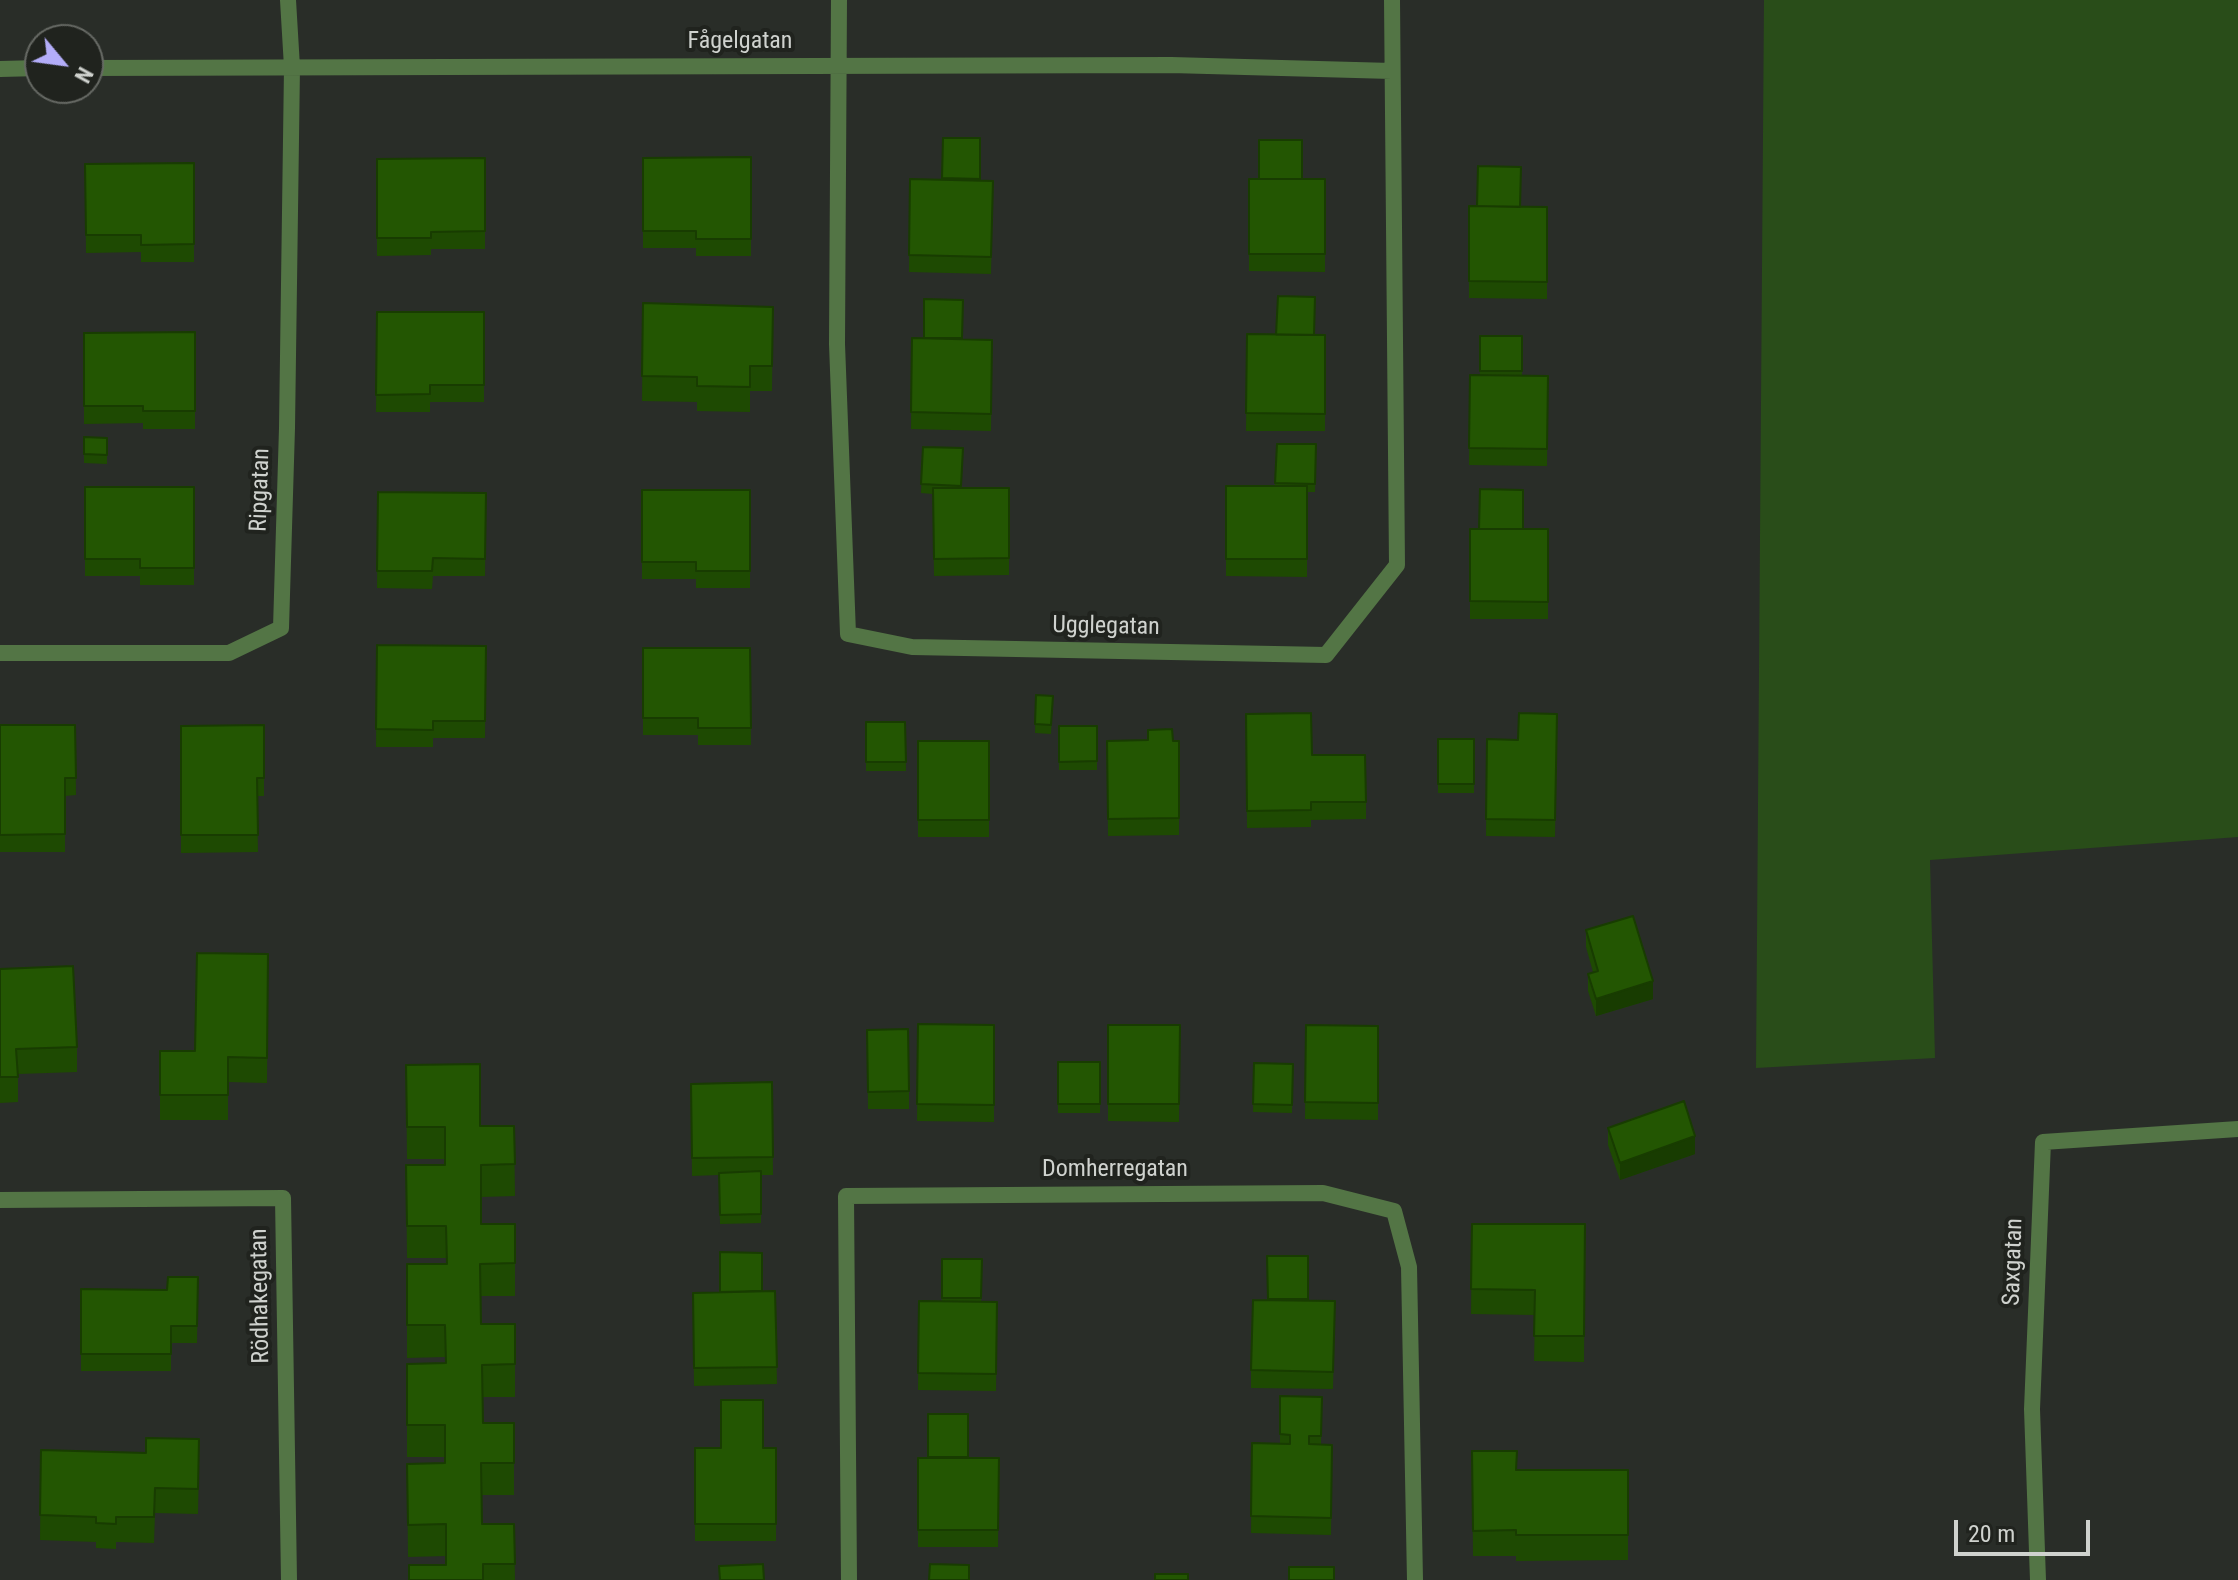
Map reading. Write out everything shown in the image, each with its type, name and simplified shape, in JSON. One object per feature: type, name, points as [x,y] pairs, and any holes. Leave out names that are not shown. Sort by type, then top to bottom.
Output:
[{"type":"street","points":[[288,0],[292,67]]},
{"type":"street","points":[[837,66],[839,0]]},
{"type":"street","points":[[1392,0],[1392,71]]},
{"type":"street","name":"Fågelgatan","points":[[104,68],[1171,65],[1392,71]]},
{"type":"street","name":"Ugglegatan","points":[[837,66],[837,344],[848,634],[912,647],[1326,655],[1397,565],[1392,71]]},
{"type":"street","name":"Ripgatan","points":[[0,653],[229,653],[281,628],[292,67]]},
{"type":"street","points":[[0,69],[24,68]]},
{"type":"street","name":"Saxgatan","points":[[2038,1580],[2032,1409],[2043,1142],[2238,1129]]},
{"type":"street","name":"Domherregatan","points":[[849,1580],[846,1196],[1307,1193],[1323,1193],[1394,1211],[1409,1267],[1415,1580]]},
{"type":"street","name":"Rödhakegatan","points":[[0,1200],[283,1198],[289,1580]]},
{"type":"green space","points":[[1764,0],[2238,0],[2238,837],[1930,860],[1935,1058],[1756,1068]]},
{"type":"building","points":[[943,138],[980,138],[980,179],[942,178]]},
{"type":"building","points":[[1259,140],[1302,140],[1302,179],[1259,179]]},
{"type":"building","points":[[751,157],[751,239],[696,239],[696,231],[643,231],[643,158]]},
{"type":"building","points":[[485,158],[485,231],[431,232],[431,238],[377,238],[377,159]]},
{"type":"building","points":[[194,163],[194,244],[141,245],[141,235],[86,235],[85,164]]},
{"type":"building","points":[[1478,166],[1521,167],[1520,207],[1477,206]]},
{"type":"building","points":[[910,179],[993,181],[991,257],[909,255]]},
{"type":"building","points":[[1249,179],[1325,179],[1325,254],[1249,254]]},
{"type":"building","points":[[1469,206],[1547,207],[1547,282],[1469,281]]},
{"type":"building","points":[[1278,296],[1315,297],[1314,335],[1276,335]]},
{"type":"building","points":[[924,299],[963,300],[962,338],[924,338]]},
{"type":"building","points":[[643,303],[773,307],[772,366],[750,366],[750,387],[697,386],[697,377],[642,376]]},
{"type":"building","points":[[377,312],[484,312],[484,385],[430,385],[430,394],[376,395]]},
{"type":"building","points":[[195,332],[195,411],[143,411],[143,406],[84,406],[84,333]]},
{"type":"building","points":[[1247,334],[1325,335],[1325,414],[1246,413]]},
{"type":"building","points":[[1480,336],[1522,336],[1522,371],[1480,371]]},
{"type":"building","points":[[912,338],[992,340],[991,414],[911,412]]},
{"type":"building","points":[[1470,375],[1548,376],[1547,449],[1469,448]]},
{"type":"building","points":[[84,437],[107,438],[107,455],[84,454]]},
{"type":"building","points":[[1277,444],[1316,444],[1315,484],[1275,483]]},
{"type":"building","points":[[923,447],[963,448],[961,486],[921,484]]},
{"type":"building","points":[[1226,486],[1307,486],[1307,559],[1226,559]]},
{"type":"building","points":[[85,487],[194,487],[194,568],[140,568],[140,559],[85,559]]},
{"type":"building","points":[[933,488],[1009,488],[1009,558],[934,559]]},
{"type":"building","points":[[1480,489],[1523,490],[1523,529],[1479,529]]},
{"type":"building","points":[[642,490],[750,490],[750,571],[696,571],[696,562],[642,562]]},
{"type":"building","points":[[378,492],[486,493],[485,559],[433,558],[432,571],[377,571]]},
{"type":"building","points":[[1470,529],[1548,529],[1548,602],[1470,601]]},
{"type":"building","points":[[377,645],[486,646],[485,721],[433,721],[433,730],[376,729]]},
{"type":"building","points":[[643,648],[750,648],[751,728],[698,728],[698,718],[643,718]]},
{"type":"building","points":[[1036,695],[1053,696],[1051,725],[1035,724]]},
{"type":"building","points":[[1311,713],[1312,755],[1365,755],[1366,802],[1311,802],[1311,810],[1247,811],[1246,714]]},
{"type":"building","points":[[1519,713],[1557,714],[1555,820],[1486,819],[1487,739],[1518,740]]},
{"type":"building","points":[[866,722],[905,722],[906,762],[866,762]]},
{"type":"building","points":[[0,725],[75,725],[76,778],[65,778],[65,834],[0,835]]},
{"type":"building","points":[[264,725],[264,778],[257,778],[258,835],[181,835],[181,726]]},
{"type":"building","points":[[1059,726],[1097,726],[1097,761],[1059,762]]},
{"type":"building","points":[[1172,729],[1173,741],[1179,741],[1179,818],[1108,819],[1107,741],[1148,740],[1148,730]]},
{"type":"building","points":[[1438,739],[1474,739],[1474,784],[1438,784]]},
{"type":"building","points":[[918,741],[989,741],[989,820],[918,820]]},
{"type":"building","points":[[1633,916],[1653,981],[1596,999],[1588,974],[1598,971],[1586,930]]},
{"type":"building","points":[[197,953],[268,954],[267,1058],[228,1057],[228,1095],[160,1095],[160,1051],[195,1051]]},
{"type":"building","points":[[73,966],[77,1047],[16,1049],[18,1077],[0,1077],[0,969]]},
{"type":"building","points":[[918,1024],[994,1025],[994,1105],[917,1104]]},
{"type":"building","points":[[1108,1025],[1180,1025],[1179,1104],[1108,1104]]},
{"type":"building","points":[[1306,1025],[1378,1026],[1378,1103],[1305,1102]]},
{"type":"building","points":[[908,1029],[909,1091],[868,1092],[867,1030]]},
{"type":"building","points":[[1058,1062],[1100,1062],[1100,1104],[1058,1104]]},
{"type":"building","points":[[1254,1063],[1293,1064],[1292,1105],[1253,1104]]},
{"type":"building","points":[[480,1064],[480,1126],[514,1126],[515,1164],[481,1165],[481,1224],[515,1224],[515,1263],[480,1264],[481,1324],[515,1324],[515,1364],[482,1365],[483,1423],[514,1423],[514,1463],[481,1463],[482,1524],[514,1524],[515,1564],[483,1564],[483,1580],[409,1580],[409,1565],[446,1565],[446,1524],[408,1525],[407,1464],[445,1463],[445,1425],[407,1425],[407,1364],[446,1363],[445,1325],[407,1325],[407,1264],[447,1264],[446,1226],[407,1226],[406,1165],[445,1165],[445,1127],[407,1127],[406,1065]]},
{"type":"building","points":[[772,1082],[773,1157],[692,1158],[691,1084]]},
{"type":"building","points":[[1684,1101],[1695,1136],[1620,1163],[1608,1128]]},
{"type":"building","points":[[761,1171],[761,1214],[720,1215],[719,1173]]},
{"type":"building","points":[[1472,1224],[1585,1224],[1584,1336],[1534,1336],[1535,1290],[1471,1289]]},
{"type":"building","points":[[720,1252],[762,1253],[762,1291],[720,1292]]},
{"type":"building","points":[[1267,1256],[1308,1256],[1308,1299],[1268,1299]]},
{"type":"building","points":[[942,1259],[982,1259],[981,1298],[942,1298]]},
{"type":"building","points":[[168,1277],[198,1277],[197,1326],[171,1326],[171,1354],[81,1354],[81,1289],[167,1290]]},
{"type":"building","points":[[775,1291],[777,1367],[694,1368],[693,1293]]},
{"type":"building","points":[[1253,1300],[1335,1301],[1333,1372],[1251,1370]]},
{"type":"building","points":[[919,1301],[997,1302],[996,1374],[918,1373]]},
{"type":"building","points":[[1280,1396],[1322,1397],[1321,1436],[1309,1436],[1309,1444],[1332,1445],[1331,1518],[1251,1516],[1252,1443],[1290,1444],[1290,1435],[1280,1434]]},
{"type":"building","points":[[721,1400],[763,1400],[763,1448],[776,1448],[776,1524],[695,1524],[695,1448],[721,1448]]},
{"type":"building","points":[[928,1414],[968,1414],[968,1457],[928,1457]]},
{"type":"building","points":[[146,1438],[199,1439],[198,1489],[155,1488],[154,1517],[116,1517],[116,1524],[96,1523],[96,1517],[40,1515],[41,1450],[146,1453]]},
{"type":"building","points":[[1472,1451],[1517,1451],[1516,1470],[1628,1470],[1628,1535],[1516,1535],[1516,1530],[1473,1531]]},
{"type":"building","points":[[918,1458],[999,1458],[998,1530],[918,1530]]},
{"type":"building","points":[[763,1564],[764,1580],[720,1580],[719,1566]]},
{"type":"building","points":[[930,1564],[969,1565],[969,1580],[929,1580]]},
{"type":"building","points":[[1289,1567],[1334,1567],[1334,1580],[1289,1580]]},
{"type":"building","points":[[1155,1574],[1188,1574],[1188,1580],[1155,1580]]}]
